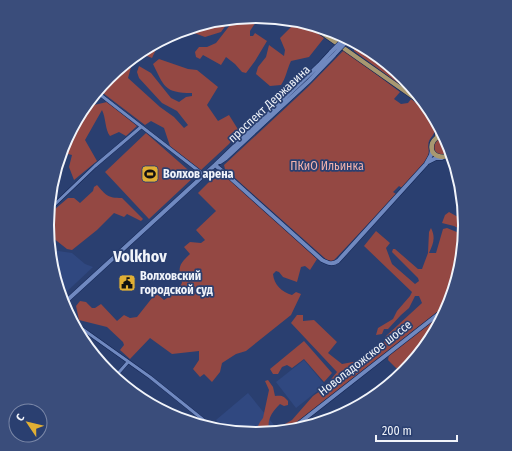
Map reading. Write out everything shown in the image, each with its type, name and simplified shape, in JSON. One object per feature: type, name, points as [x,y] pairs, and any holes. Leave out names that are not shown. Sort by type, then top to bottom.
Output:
[{"type":"main road","points":[[326,36],[414,98]]},
{"type":"main road","points":[[333,54],[342,42]]},
{"type":"main road","points":[[333,54],[344,43]]},
{"type":"main road","name":"проспект Державина","points":[[68,300],[215,165],[333,54]]},
{"type":"main road","points":[[215,165],[322,260],[328,263],[333,263],[338,261],[426,164],[431,155],[432,142],[437,137]]},
{"type":"main road","points":[[432,150],[436,156],[444,158]]},
{"type":"main road","points":[[426,164],[436,158],[444,158]]},
{"type":"main road","name":"Новоладожское шоссе","points":[[299,423],[438,314]]},
{"type":"street","points":[[101,95],[204,175]]},
{"type":"street","points":[[55,204],[141,126]]},
{"type":"street","points":[[82,329],[205,421]]},
{"type":"street","points":[[118,374],[128,362]]},
{"type":"shaded area","points":[[55,251],[72,253],[85,264],[93,267],[65,293],[60,278]]},
{"type":"shaded area","points":[[304,360],[325,385],[296,408],[276,382]]},
{"type":"shaded area","points":[[248,393],[274,425],[269,428],[243,428],[220,425],[216,420]]},
{"type":"green space","points":[[243,23],[255,23],[250,31],[250,36],[253,36],[255,33],[267,41],[246,73],[242,72],[226,57],[221,65],[203,55],[200,59],[196,57],[195,52],[199,47],[207,47],[216,43],[230,25]]},
{"type":"green space","points":[[226,26],[221,32],[205,37],[194,33]]},
{"type":"green space","points":[[292,26],[316,33],[324,38],[309,57],[291,61],[281,85],[270,86],[256,74],[258,67],[266,57],[269,45],[284,56],[285,50],[280,38]]},
{"type":"green space","points":[[354,48],[369,57],[390,73],[404,87],[354,51]]},
{"type":"green space","points":[[156,49],[152,58],[146,55]]},
{"type":"green space","name":"ПКиО Ильинка","points":[[344,50],[400,92],[394,99],[401,104],[408,103],[411,99],[418,105],[435,131],[428,143],[428,156],[420,168],[402,188],[399,186],[393,192],[396,194],[333,261],[328,261],[225,169],[224,165],[308,87]]},
{"type":"green space","points":[[159,59],[188,69],[197,70],[218,87],[207,105],[218,121],[229,115],[239,131],[229,144],[201,170],[170,146],[164,128],[151,121],[145,125],[103,93],[122,73],[131,66],[128,78],[160,107],[174,117],[184,128],[188,125],[177,111],[162,103],[139,78],[137,72],[139,66],[151,73],[171,98],[179,102],[186,97],[192,96],[192,93],[183,93],[170,90],[163,83],[153,64]]},
{"type":"green space","points":[[107,102],[137,126],[126,136],[119,132],[110,136],[107,131],[102,110],[85,140],[97,161],[74,180],[69,167],[72,155],[68,154],[65,157],[74,136],[94,105]]},
{"type":"green space","name":"Волхов арена","points":[[146,133],[195,176],[149,219],[105,172]]},
{"type":"green space","points":[[439,139],[446,155],[437,154],[433,148],[435,141]]},
{"type":"green space","points":[[215,176],[222,178],[226,176],[317,259],[310,270],[305,266],[301,267],[297,282],[283,277],[276,271],[273,274],[275,282],[282,290],[292,295],[296,292],[301,294],[291,315],[246,351],[236,354],[222,363],[220,372],[212,382],[204,374],[200,377],[193,369],[199,360],[199,351],[172,354],[150,338],[130,359],[120,350],[124,345],[123,342],[107,327],[79,320],[76,306],[80,301],[86,302],[92,308],[95,308],[101,304],[117,321],[124,315],[130,318],[137,317],[156,293],[164,300],[176,292],[182,283],[180,274],[181,264],[190,254],[184,247],[190,242],[201,243],[205,240],[196,230],[216,211],[198,193]]},
{"type":"green space","points":[[97,185],[107,195],[122,198],[143,219],[141,221],[127,214],[124,217],[114,213],[97,230],[72,250],[67,249],[54,239],[54,210],[68,198],[74,198],[80,203],[93,191],[94,187]]},
{"type":"green space","points":[[449,212],[458,217],[458,228],[442,223],[445,215]]},
{"type":"green space","points":[[431,228],[434,238],[429,253],[436,253],[443,229],[447,228],[458,233],[455,265],[448,291],[440,310],[294,424],[284,426],[292,420],[313,396],[323,389],[337,372],[291,323],[297,315],[303,315],[303,321],[314,320],[337,342],[328,353],[342,364],[369,359],[383,346],[386,336],[422,303],[419,296],[415,296],[409,308],[388,329],[384,329],[382,334],[376,335],[378,328],[393,319],[397,311],[412,292],[364,246],[376,231],[390,243],[386,248],[392,264],[415,284],[419,281],[418,278],[392,252],[393,249],[395,249],[418,269],[422,269],[428,253],[429,232]]},
{"type":"green space","points":[[436,319],[417,349],[399,369],[388,360],[389,355]]},
{"type":"green space","points":[[304,341],[332,373],[324,382],[304,359],[292,368],[287,365],[282,367],[278,374],[273,374],[270,369]]},
{"type":"green space","points":[[268,380],[273,387],[275,396],[284,397],[288,401],[288,405],[284,406],[280,404],[272,413],[269,419],[269,428],[260,428],[258,426],[263,418],[269,390],[265,381]]},
{"type":"place","name":"Волхов арена","points":[[150,174]]},
{"type":"place","name":"Волховский городской суд","points":[[127,283]]},
{"type":"district","name":"Volkhov","points":[[140,256]]}]
